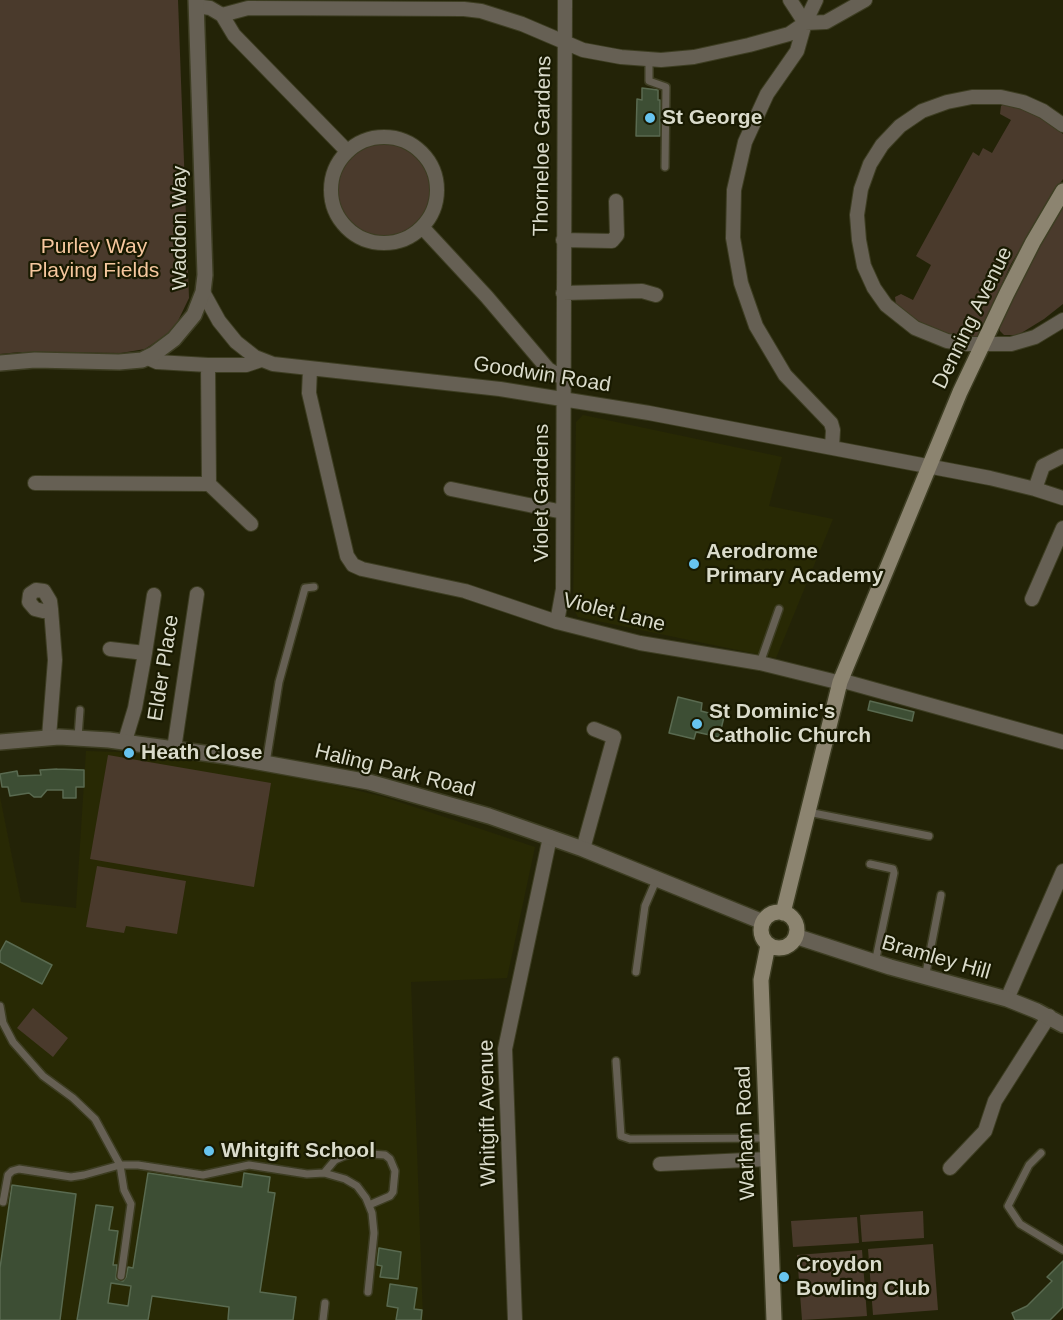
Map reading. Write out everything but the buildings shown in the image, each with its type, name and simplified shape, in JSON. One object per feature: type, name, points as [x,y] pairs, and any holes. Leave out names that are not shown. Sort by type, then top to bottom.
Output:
[{"type":"main road","name":"Denning Avenue","points":[[929,466],[982,345],[1033,242],[1063,191]]},
{"type":"main road","points":[[783,913],[840,682],[929,466]]},
{"type":"main road","points":[[776,912],[783,913],[790,916],[795,924],[796,934],[787,946],[780,948],[768,945],[762,938],[760,930],[763,922],[768,915],[776,912]]},
{"type":"main road","name":"Warham Road","points":[[768,945],[761,980],[774,1320]]},
{"type":"street","name":"Thorneloe Gardens","points":[[563,400],[565,0]]},
{"type":"street","points":[[790,0],[805,23]]},
{"type":"street","points":[[816,0],[805,23],[797,51],[767,94],[745,142],[734,190],[733,238],[741,283],[756,326],[785,375],[831,423],[832,447]]},
{"type":"street","points":[[222,15],[248,8],[464,9],[514,22],[583,50],[603,55],[649,59],[685,58],[737,48],[789,34],[805,23],[826,22],[865,0]]},
{"type":"street","points":[[196,3],[222,15],[234,35],[347,151]]},
{"type":"street","name":"Waddon Way","points":[[0,363],[35,360],[129,362],[148,358],[184,330],[194,315],[203,292],[205,268],[196,3]]},
{"type":"street","points":[[1063,125],[1043,111],[1023,102],[1001,97],[972,97],[946,102],[922,111],[900,126],[882,145],[870,164],[861,189],[857,215],[864,266],[874,288],[886,305],[915,328],[947,341],[982,345],[1011,344],[1035,337],[1063,320]]},
{"type":"street","points":[[381,136],[399,138],[416,146],[429,160],[436,176],[438,195],[433,213],[423,228],[409,238],[393,244],[376,244],[360,238],[346,228],[336,214],[331,198],[331,181],[337,165],[347,151],[363,141],[381,136]]},
{"type":"street","points":[[563,240],[612,241],[617,235],[616,201]]},
{"type":"street","points":[[423,228],[487,297],[548,369],[564,379]]},
{"type":"street","points":[[563,292],[642,291],[656,295]]},
{"type":"street","points":[[203,292],[229,335],[261,360]]},
{"type":"street","name":"Goodwin Road","points":[[148,358],[157,362],[208,365],[246,365],[261,360],[310,369],[500,389],[649,413],[832,447],[1035,489],[1063,498]]},
{"type":"street","points":[[208,365],[209,483]]},
{"type":"street","name":"Violet Lane","points":[[310,369],[309,393],[346,556],[353,565],[372,572],[465,591],[557,622],[640,643],[760,663],[847,682],[1063,742]]},
{"type":"street","name":"Violet Gardens","points":[[557,622],[563,589],[563,400]]},
{"type":"street","points":[[1035,489],[1043,466],[1063,456]]},
{"type":"street","points":[[35,483],[209,483],[251,524]]},
{"type":"street","points":[[451,489],[563,512]]},
{"type":"street","points":[[1032,599],[1063,528]]},
{"type":"street","name":"Elder Place","points":[[174,748],[197,594]]},
{"type":"street","points":[[125,741],[135,708],[154,595]]},
{"type":"street","points":[[49,737],[56,660],[51,609]]},
{"type":"street","points":[[110,649],[145,653]]},
{"type":"street","points":[[583,849],[614,737],[594,729]]},
{"type":"street","name":"Haling Park Road","points":[[0,742],[49,737],[125,741],[369,782],[489,816],[550,837],[763,922]]},
{"type":"street","name":"Whitgift Avenue","points":[[515,1320],[505,1049],[550,837]]},
{"type":"street","points":[[1007,999],[1063,871]]},
{"type":"street","name":"Bramley Hill","points":[[796,934],[801,938],[875,963],[1007,999],[1049,1016],[1063,1025]]},
{"type":"street","points":[[950,1168],[985,1131],[995,1101],[1049,1016]]},
{"type":"street","points":[[660,1164],[768,1159]]},
{"type":"lane","points":[[649,59],[650,81],[666,87],[665,167]]},
{"type":"lane","points":[[266,763],[279,682],[304,588],[315,587]]},
{"type":"lane","points":[[760,663],[779,609]]},
{"type":"lane","points":[[78,737],[80,710]]},
{"type":"lane","points":[[807,812],[929,836]]},
{"type":"lane","points":[[870,864],[893,869],[894,873],[875,963]]},
{"type":"lane","points":[[636,972],[645,906],[657,878]]},
{"type":"lane","points":[[925,978],[941,895]]},
{"type":"lane","points":[[0,1006],[3,1023],[13,1042],[43,1076],[73,1098],[95,1119],[120,1166],[124,1190],[131,1204],[121,1276]]},
{"type":"lane","points":[[616,1061],[621,1136],[630,1139],[768,1138]]},
{"type":"lane","points":[[324,1173],[335,1160],[344,1155],[356,1153],[385,1155],[390,1159],[395,1171],[393,1192],[390,1196],[369,1205]]},
{"type":"lane","points":[[1041,1153],[1029,1166],[1008,1206],[1020,1224],[1063,1250]]},
{"type":"lane","points":[[3,1202],[8,1175],[19,1168],[71,1177],[120,1166],[213,1174],[249,1165],[306,1174],[324,1173],[345,1179],[357,1186],[372,1213],[374,1233],[368,1292]]},
{"type":"lane","points":[[323,1320],[325,1304]]},
{"type":"shaded area","name":"Aerodrome Primary Academy","points":[[583,415],[782,457],[769,506],[833,519],[776,658],[578,617],[573,608],[576,422]]},
{"type":"shaded area","name":"Whitgift School","points":[[86,751],[147,753],[290,774],[384,797],[535,847],[507,978],[411,982],[423,1320],[0,1320],[0,797],[21,902],[76,908]]},
{"type":"green space","name":"Purley Way Playing Fields","points":[[0,0],[178,0],[189,298],[176,325],[145,349],[121,353],[20,352],[0,354]]},
{"type":"green space","points":[[1004,104],[1015,106],[1046,120],[1063,134],[1063,179],[1011,264],[978,337],[950,336],[932,330],[906,314],[896,305],[895,297],[901,294],[913,300],[931,265],[916,256],[973,152],[979,156],[983,148],[992,153],[1011,120],[1000,114],[1001,106]]},
{"type":"green space","points":[[384,141],[402,145],[418,155],[428,171],[432,189],[428,207],[418,223],[402,233],[384,237],[366,233],[350,223],[340,207],[336,189],[340,171],[350,155],[366,145]]},
{"type":"green space","points":[[1063,207],[1063,304],[1018,335],[1004,335],[1000,331],[999,324],[1034,255]]},
{"type":"green space","points":[[108,755],[271,783],[254,887],[90,859]]},
{"type":"green space","points":[[97,866],[186,881],[177,934],[126,926],[124,933],[86,927]]},
{"type":"green space","points":[[33,1008],[68,1038],[53,1057],[17,1028]]},
{"type":"green space","points":[[923,1211],[924,1238],[862,1242],[860,1215]]},
{"type":"green space","points":[[857,1217],[859,1243],[793,1247],[791,1221]]},
{"type":"green space","points":[[933,1244],[938,1310],[873,1315],[868,1249]]},
{"type":"green space","points":[[862,1250],[867,1316],[802,1320],[797,1255]]},
{"type":"place","name":"St George","points":[[650,118]]},
{"type":"place","name":"Aerodrome Primary Academy","points":[[694,564]]},
{"type":"place","name":"St Dominic's Catholic Church","points":[[697,724]]},
{"type":"place","name":"Heath Close","points":[[129,753]]},
{"type":"place","name":"Whitgift School","points":[[209,1151]]},
{"type":"place","name":"Croydon Bowling Club","points":[[784,1277]]}]
